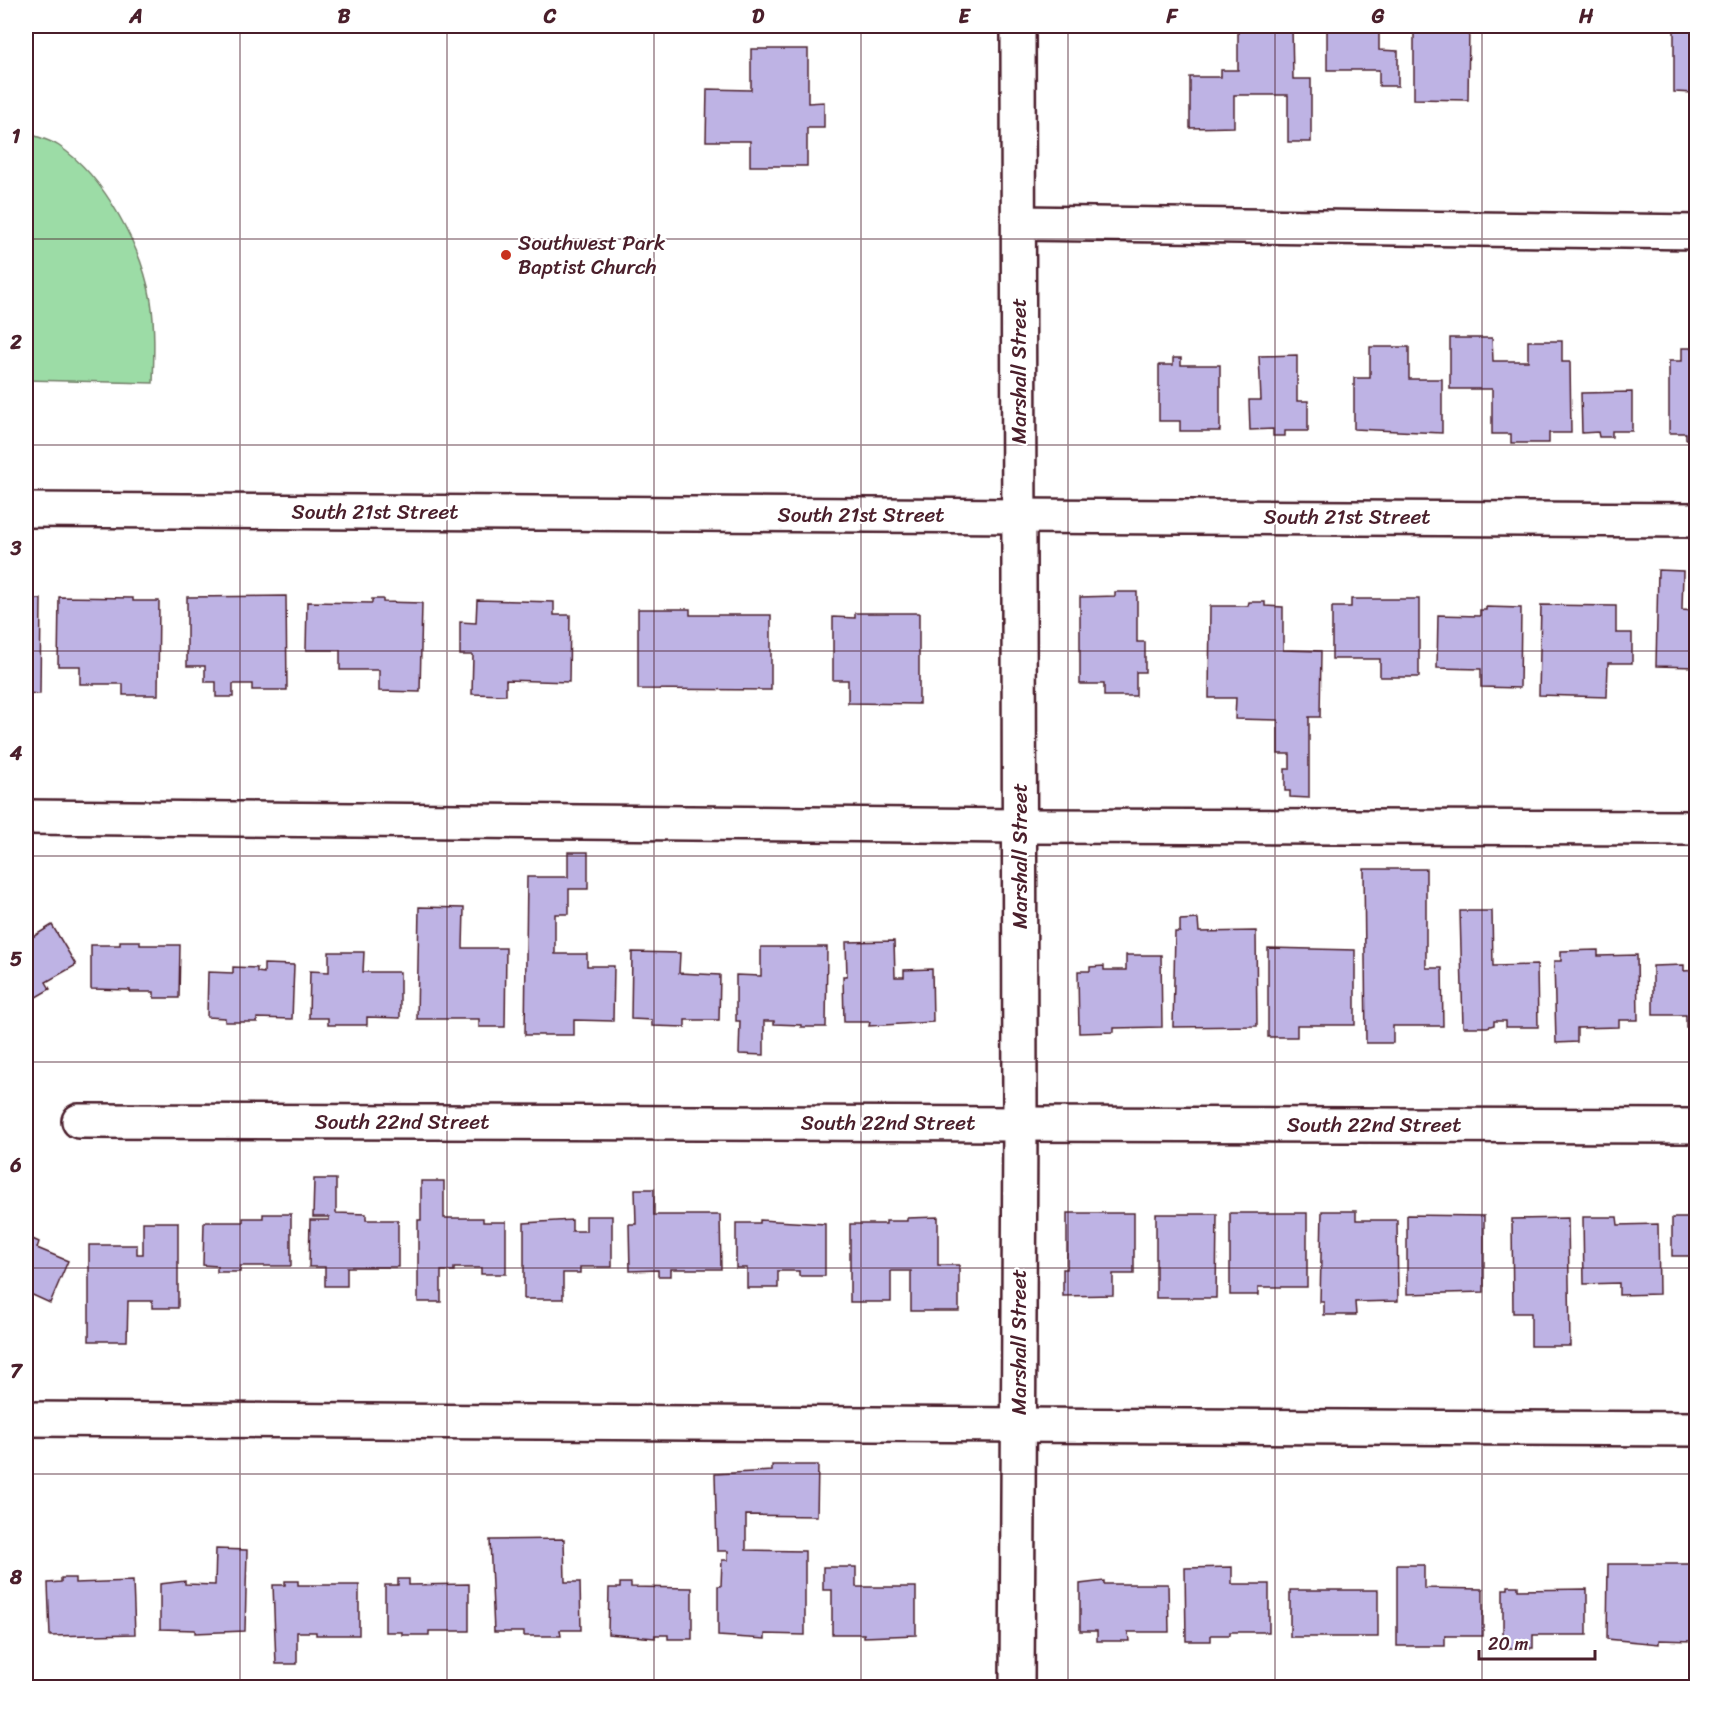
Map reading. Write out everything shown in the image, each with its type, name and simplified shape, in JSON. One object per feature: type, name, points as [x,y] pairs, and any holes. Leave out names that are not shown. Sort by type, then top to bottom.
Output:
[{"type":"street","name":"Marshall Street","points":[[1017,26],[1020,515],[1017,1688]]},
{"type":"street","points":[[1019,222],[1696,232]]},
{"type":"street","name":"South 21st Street","points":[[26,510],[1696,520]]},
{"type":"street","points":[[26,817],[1020,826],[1696,828]]},
{"type":"street","name":"South 22nd Street","points":[[79,1121],[1696,1126]]},
{"type":"street","points":[[26,1419],[1696,1429]]},
{"type":"green space","points":[[26,132],[59,146],[76,159],[92,176],[119,215],[139,259],[151,301],[154,332],[153,383],[26,380]]},
{"type":"building","points":[[1238,26],[1292,26],[1293,79],[1311,79],[1311,142],[1288,142],[1288,95],[1234,95],[1234,127],[1190,128],[1190,77],[1221,77],[1221,70],[1238,70]]},
{"type":"building","points":[[1327,26],[1379,26],[1379,50],[1398,51],[1398,86],[1379,86],[1379,70],[1327,70]]},
{"type":"building","points":[[1414,26],[1469,26],[1468,100],[1414,99]]},
{"type":"building","points":[[1674,26],[1696,26],[1696,116],[1694,116],[1695,93],[1674,92]]},
{"type":"building","points":[[751,49],[808,49],[808,103],[824,102],[824,128],[807,128],[807,166],[750,166],[750,141],[706,141],[707,89],[751,90]]},
{"type":"building","points":[[1450,338],[1492,338],[1493,361],[1528,361],[1528,341],[1562,341],[1562,362],[1570,362],[1571,433],[1549,433],[1549,443],[1511,443],[1511,434],[1492,434],[1492,389],[1450,389]]},
{"type":"building","points":[[1370,347],[1409,347],[1409,379],[1442,379],[1442,433],[1354,429],[1354,378],[1370,378]]},
{"type":"building","points":[[1682,348],[1696,348],[1696,439],[1686,439],[1686,433],[1669,433],[1669,361],[1682,361]]},
{"type":"building","points":[[1297,355],[1297,401],[1308,401],[1308,431],[1285,431],[1285,436],[1273,436],[1273,429],[1250,430],[1249,400],[1261,400],[1259,356]]},
{"type":"building","points":[[1173,358],[1181,358],[1181,365],[1220,365],[1220,431],[1180,431],[1180,421],[1159,421],[1159,365],[1173,365]]},
{"type":"building","points":[[1632,392],[1632,431],[1612,431],[1612,437],[1599,437],[1598,432],[1582,433],[1581,393]]},
{"type":"building","points":[[1658,570],[1683,571],[1682,610],[1696,611],[1696,667],[1656,666]]},
{"type":"building","points":[[1115,592],[1137,592],[1137,642],[1145,642],[1145,672],[1136,672],[1136,696],[1104,696],[1104,684],[1080,684],[1080,597],[1115,596]]},
{"type":"building","points":[[286,596],[287,690],[252,690],[252,684],[233,684],[233,697],[216,697],[216,682],[205,682],[205,666],[187,666],[187,597]]},
{"type":"building","points":[[59,597],[133,598],[133,601],[159,601],[158,695],[123,695],[123,684],[80,684],[80,666],[58,666]]},
{"type":"building","points":[[26,599],[41,599],[40,694],[26,693]]},
{"type":"building","points":[[372,599],[383,599],[383,602],[422,603],[420,692],[379,691],[379,670],[340,670],[340,650],[306,650],[307,602],[372,603]]},
{"type":"building","points":[[1351,599],[1419,599],[1419,677],[1380,677],[1380,659],[1332,659],[1332,607],[1351,607]]},
{"type":"building","points":[[477,600],[554,602],[554,615],[570,615],[569,682],[506,680],[506,695],[472,694],[473,655],[460,655],[460,622],[476,623]]},
{"type":"building","points":[[1249,602],[1265,602],[1265,606],[1283,607],[1283,650],[1321,651],[1320,717],[1309,717],[1309,798],[1290,797],[1290,791],[1285,791],[1285,769],[1290,769],[1290,754],[1278,754],[1278,720],[1235,719],[1236,698],[1209,698],[1210,606],[1248,606]]},
{"type":"building","points":[[1541,605],[1616,606],[1616,633],[1632,633],[1632,663],[1608,663],[1607,697],[1539,695]]},
{"type":"building","points":[[1486,607],[1521,608],[1520,688],[1481,687],[1481,669],[1437,668],[1438,615],[1480,616],[1480,610],[1486,610]]},
{"type":"building","points":[[638,609],[690,609],[690,615],[771,615],[771,690],[638,689]]},
{"type":"building","points":[[855,613],[919,613],[919,704],[848,703],[848,680],[833,680],[833,617],[855,618]]},
{"type":"building","points":[[568,852],[588,852],[588,889],[569,889],[569,914],[555,914],[555,954],[587,954],[587,966],[614,966],[613,1021],[574,1020],[574,1035],[525,1035],[527,877],[568,877]]},
{"type":"building","points":[[1364,869],[1426,869],[1426,968],[1442,968],[1443,1026],[1393,1026],[1393,1043],[1366,1043]]},
{"type":"building","points":[[419,907],[464,908],[463,948],[506,948],[505,1027],[479,1027],[479,1019],[417,1019]]},
{"type":"building","points":[[1460,911],[1492,911],[1493,966],[1537,965],[1538,1027],[1506,1027],[1506,1021],[1494,1021],[1494,1025],[1487,1027],[1463,1027]]},
{"type":"building","points":[[1198,919],[1199,932],[1256,931],[1257,1026],[1173,1027],[1175,932],[1180,932],[1180,920]]},
{"type":"building","points":[[52,925],[76,965],[46,982],[50,989],[26,1003],[26,941]]},
{"type":"building","points":[[120,941],[140,941],[140,945],[180,945],[179,998],[154,998],[154,992],[91,989],[91,945],[120,945]]},
{"type":"building","points":[[894,941],[895,977],[904,977],[904,970],[932,969],[933,1022],[869,1026],[870,1022],[844,1022],[843,976],[847,976],[846,942]]},
{"type":"building","points":[[761,947],[827,947],[826,1027],[801,1027],[801,1025],[774,1024],[774,1021],[764,1021],[764,1055],[739,1054],[740,1021],[736,1021],[736,975],[761,976]]},
{"type":"building","points":[[1268,948],[1355,950],[1355,1025],[1297,1025],[1297,1037],[1268,1037]]},
{"type":"building","points":[[1598,950],[1598,956],[1637,955],[1638,1020],[1619,1020],[1619,1027],[1577,1028],[1577,1042],[1556,1043],[1554,961],[1561,961],[1561,951]]},
{"type":"building","points":[[329,952],[364,952],[363,972],[400,972],[400,1018],[367,1017],[367,1025],[328,1025],[328,1018],[309,1018],[310,971],[329,972]]},
{"type":"building","points":[[632,952],[680,953],[679,973],[720,975],[719,1020],[685,1020],[685,1027],[652,1026],[652,1020],[631,1019]]},
{"type":"building","points":[[1126,955],[1161,955],[1162,1027],[1114,1028],[1114,1032],[1079,1033],[1078,971],[1090,971],[1090,967],[1104,966],[1104,970],[1126,970]]},
{"type":"building","points":[[264,964],[294,965],[292,1019],[257,1018],[257,1022],[225,1022],[225,1018],[207,1017],[208,972],[233,973],[233,967],[257,968],[257,972],[264,973]]},
{"type":"building","points":[[1684,965],[1684,971],[1696,970],[1696,1027],[1686,1027],[1686,1015],[1653,1015],[1653,966]]},
{"type":"building","points":[[314,1179],[336,1179],[336,1213],[366,1214],[366,1220],[398,1220],[398,1267],[347,1267],[347,1286],[325,1286],[325,1267],[309,1267],[310,1220],[329,1220],[329,1217],[313,1217]]},
{"type":"building","points":[[421,1181],[444,1181],[444,1218],[483,1218],[483,1222],[506,1222],[506,1274],[481,1274],[481,1268],[454,1268],[454,1271],[441,1271],[441,1302],[418,1302],[418,1220],[421,1220]]},
{"type":"building","points":[[635,1189],[654,1189],[654,1215],[720,1215],[721,1269],[671,1269],[671,1276],[658,1276],[658,1270],[630,1271],[629,1224],[636,1224]]},
{"type":"building","points":[[1322,1211],[1356,1211],[1356,1220],[1397,1220],[1398,1301],[1355,1302],[1356,1315],[1324,1315],[1324,1302],[1320,1302]]},
{"type":"building","points":[[1067,1213],[1134,1213],[1134,1274],[1113,1274],[1113,1295],[1063,1296],[1063,1269],[1067,1269]]},
{"type":"building","points":[[1230,1213],[1307,1213],[1307,1287],[1258,1287],[1258,1295],[1230,1295]]},
{"type":"building","points":[[263,1214],[291,1214],[291,1266],[240,1266],[240,1272],[217,1272],[217,1266],[203,1265],[204,1222],[243,1222],[243,1218],[263,1218]]},
{"type":"building","points":[[1156,1214],[1217,1214],[1216,1298],[1156,1298]]},
{"type":"building","points":[[1407,1215],[1484,1216],[1484,1292],[1407,1294]]},
{"type":"building","points":[[586,1216],[612,1216],[612,1267],[580,1267],[580,1273],[563,1273],[563,1299],[524,1299],[524,1223],[572,1220],[572,1231],[586,1231]]},
{"type":"building","points":[[938,1217],[938,1265],[959,1265],[959,1311],[911,1311],[911,1271],[891,1271],[891,1302],[850,1302],[850,1224],[886,1224],[886,1221],[907,1221],[907,1218]]},
{"type":"building","points":[[1583,1217],[1617,1217],[1618,1225],[1658,1224],[1659,1294],[1619,1295],[1619,1283],[1584,1284]]},
{"type":"building","points":[[1568,1218],[1570,1346],[1531,1346],[1531,1313],[1513,1313],[1512,1219]]},
{"type":"building","points":[[1672,1218],[1696,1218],[1696,1304],[1694,1256],[1672,1256]]},
{"type":"building","points":[[760,1220],[825,1224],[825,1276],[799,1276],[799,1271],[778,1271],[778,1288],[747,1288],[747,1268],[736,1268],[736,1223],[760,1223]]},
{"type":"building","points":[[143,1222],[178,1222],[178,1308],[152,1308],[152,1301],[128,1301],[127,1341],[89,1341],[89,1245],[137,1245],[137,1254],[143,1254]]},
{"type":"building","points":[[26,1236],[39,1242],[37,1248],[68,1261],[50,1303],[26,1292]]},
{"type":"building","points":[[772,1465],[818,1465],[817,1516],[746,1515],[746,1550],[805,1551],[805,1635],[765,1634],[765,1639],[718,1636],[718,1586],[721,1586],[722,1560],[728,1560],[728,1551],[717,1551],[715,1474],[772,1471]]},
{"type":"building","points":[[564,1539],[565,1582],[580,1582],[581,1630],[560,1630],[561,1636],[524,1636],[524,1632],[494,1632],[490,1540]]},
{"type":"building","points":[[216,1549],[247,1550],[245,1631],[195,1633],[195,1630],[160,1629],[160,1584],[185,1581],[185,1584],[215,1585]]},
{"type":"building","points":[[1608,1564],[1695,1564],[1694,1641],[1659,1640],[1659,1644],[1607,1639]]},
{"type":"building","points":[[1397,1565],[1424,1565],[1424,1588],[1483,1589],[1483,1636],[1445,1636],[1445,1646],[1397,1646]]},
{"type":"building","points":[[823,1567],[856,1567],[856,1587],[916,1587],[916,1635],[864,1637],[864,1634],[832,1634],[832,1590],[823,1590]]},
{"type":"building","points":[[1232,1567],[1232,1584],[1269,1584],[1269,1632],[1230,1632],[1230,1635],[1211,1635],[1211,1641],[1186,1641],[1185,1568]]},
{"type":"building","points":[[61,1578],[75,1578],[75,1583],[133,1581],[135,1634],[50,1636],[48,1583],[61,1582]]},
{"type":"building","points":[[398,1579],[409,1579],[409,1585],[469,1584],[469,1631],[429,1631],[429,1635],[402,1635],[402,1632],[385,1632],[385,1585],[398,1585]]},
{"type":"building","points":[[285,1581],[298,1581],[298,1585],[359,1585],[359,1635],[316,1635],[316,1632],[297,1632],[297,1664],[276,1664],[273,1585],[285,1585]]},
{"type":"building","points":[[1104,1581],[1104,1584],[1168,1584],[1169,1632],[1128,1632],[1129,1641],[1097,1641],[1097,1631],[1080,1631],[1080,1584]]},
{"type":"building","points":[[620,1583],[631,1583],[631,1587],[692,1588],[692,1639],[668,1639],[668,1635],[655,1635],[655,1638],[608,1634],[609,1588],[620,1588]]},
{"type":"building","points":[[1508,1586],[1518,1586],[1518,1590],[1587,1589],[1587,1635],[1533,1635],[1533,1648],[1503,1648],[1503,1589],[1508,1589]]},
{"type":"building","points":[[1290,1590],[1378,1590],[1378,1637],[1290,1637]]},
{"type":"place","name":"Southwest Park Baptist Church","points":[[506,255]]}]
